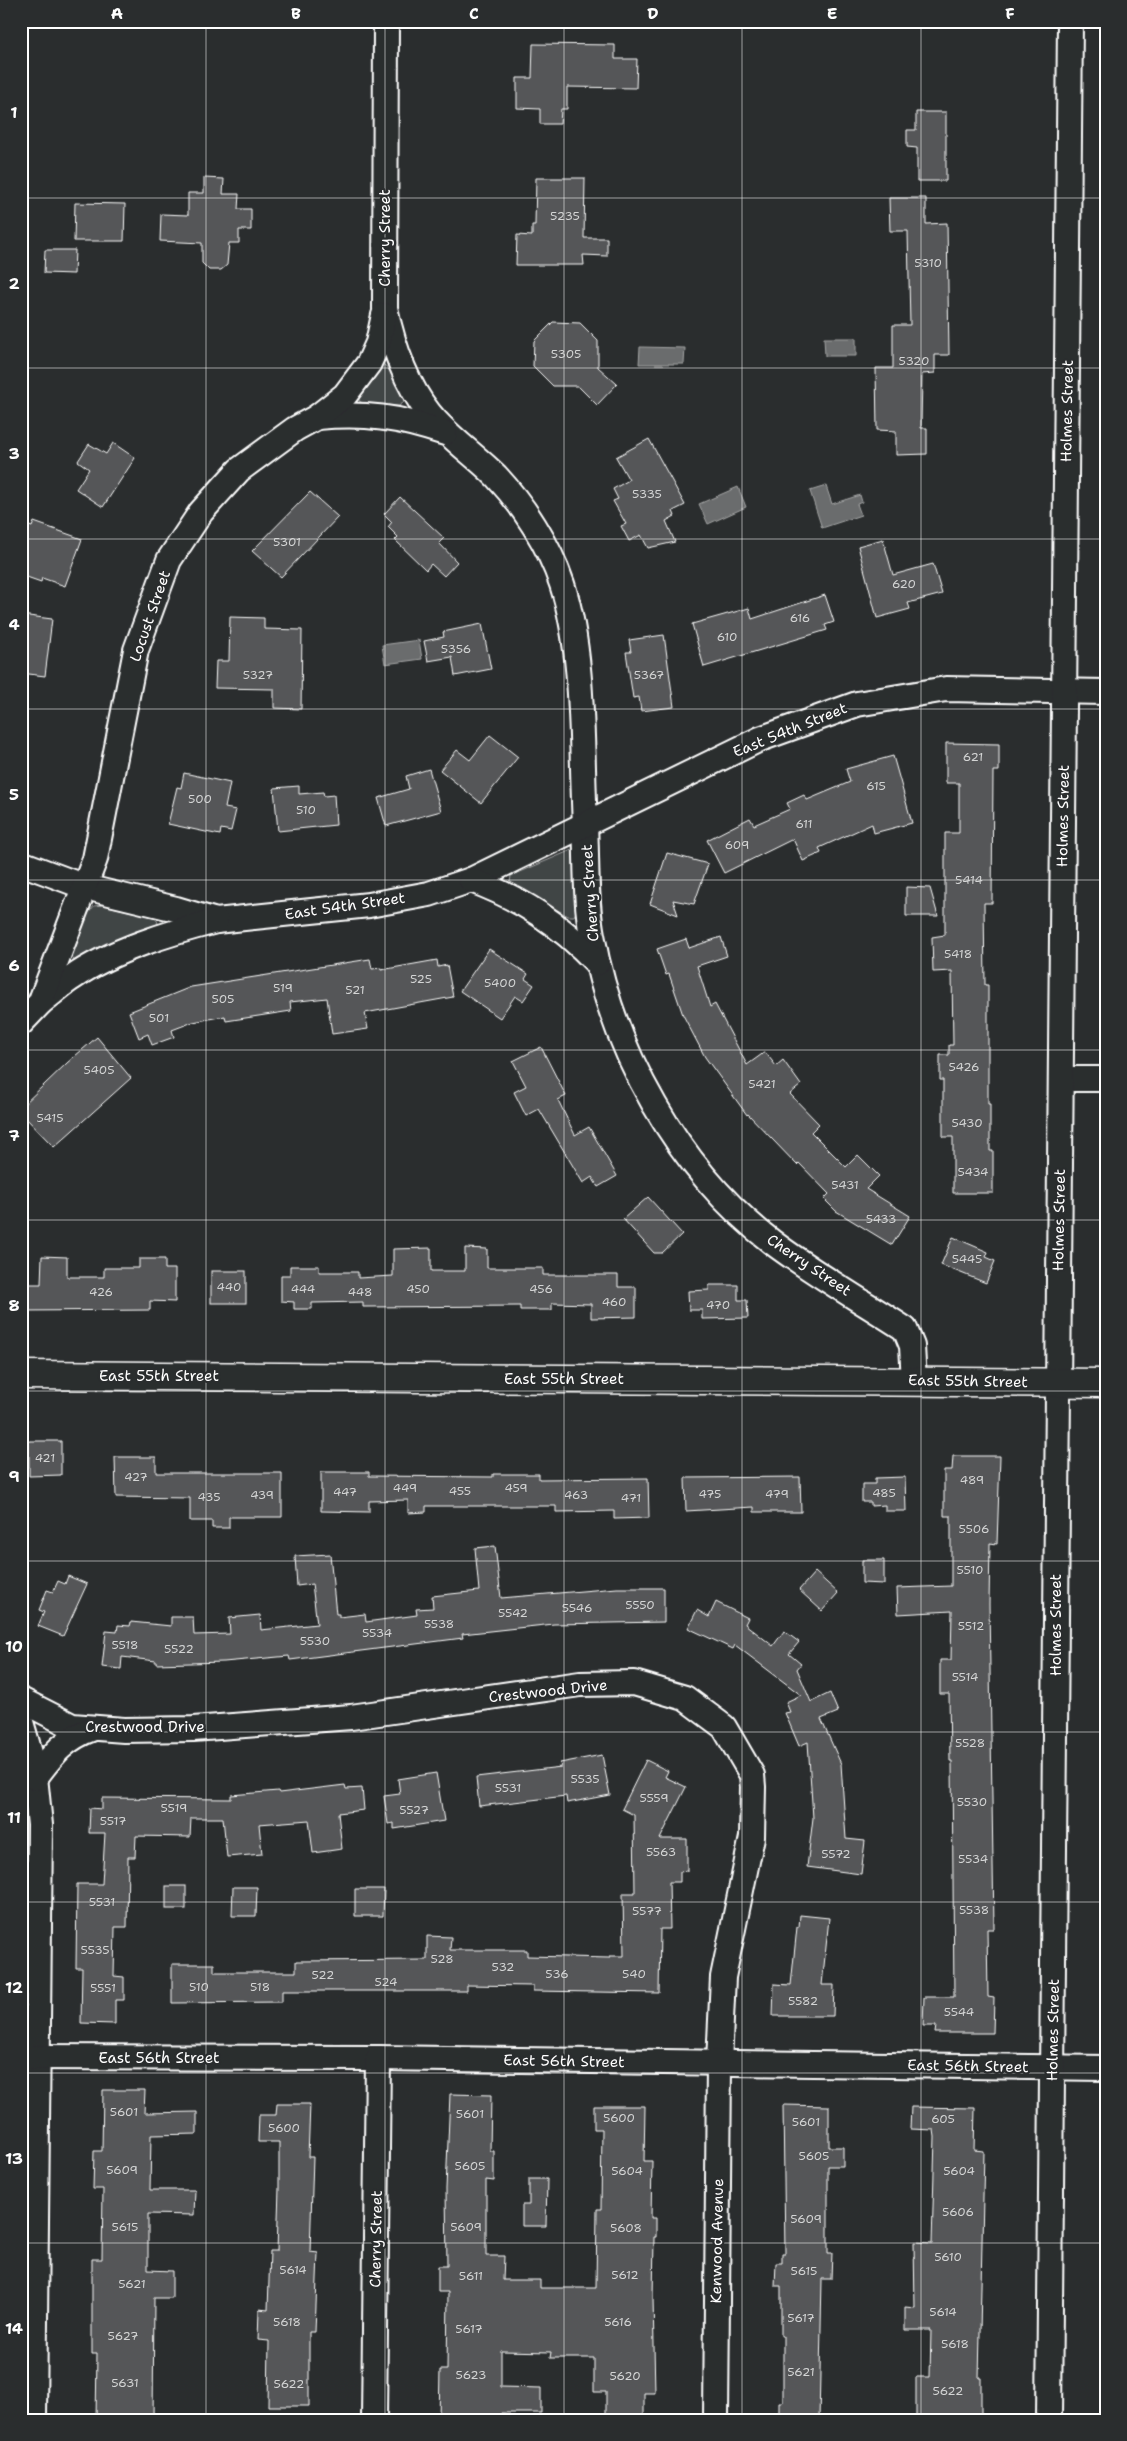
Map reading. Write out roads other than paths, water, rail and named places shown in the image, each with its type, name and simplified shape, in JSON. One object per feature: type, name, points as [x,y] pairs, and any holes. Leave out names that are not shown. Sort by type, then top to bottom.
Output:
[{"type":"main road","name":"East 55th Street","points":[[21,1375],[1106,1383]]},
{"type":"street","name":"Cherry Street","points":[[386,21],[385,308],[391,340],[402,368],[430,415],[496,477],[521,506],[547,548],[562,585],[577,652],[591,931],[607,1001],[629,1058],[682,1148],[721,1195],[772,1242],[905,1328],[912,1346],[914,1381]]},
{"type":"street","name":"Holmes Street","points":[[1049,2420],[1070,21]]},
{"type":"street","name":"Locust Street","points":[[21,1023],[40,1003],[95,859],[136,650],[169,560],[200,512],[239,470],[295,429],[317,417],[345,395],[360,377],[378,343],[385,308]]},
{"type":"street","name":"Cherry Street","points":[[317,417],[356,414],[386,417],[417,423],[452,435]]},
{"type":"street","name":"East 54th Street","points":[[40,1003],[72,978],[120,952],[216,921],[369,906],[429,894],[471,880],[760,739],[856,704],[946,689],[1106,692]]},
{"type":"street","name":"East 54th Street","points":[[21,863],[84,887],[176,909],[216,921]]},
{"type":"street","points":[[471,880],[491,888],[545,916],[572,936],[597,963]]},
{"type":"street","points":[[1060,1079],[1106,1079]]},
{"type":"street","name":"Crestwood Drive","points":[[22,1710],[72,1726],[193,1729],[351,1716],[580,1684],[634,1683],[685,1698],[724,1727],[752,1775],[752,1837],[723,1978],[719,2063]]},
{"type":"street","points":[[22,1710],[35,1778],[40,1825],[30,2057],[34,2420]]},
{"type":"street","points":[[35,1778],[64,1744],[75,1735],[96,1728]]},
{"type":"street","name":"East 56th Street","points":[[30,2057],[378,2058],[1106,2068]]},
{"type":"street","name":"Cherry Street","points":[[374,2420],[378,2058]]},
{"type":"street","name":"Kenwood Avenue","points":[[716,2420],[719,2063]]}]
